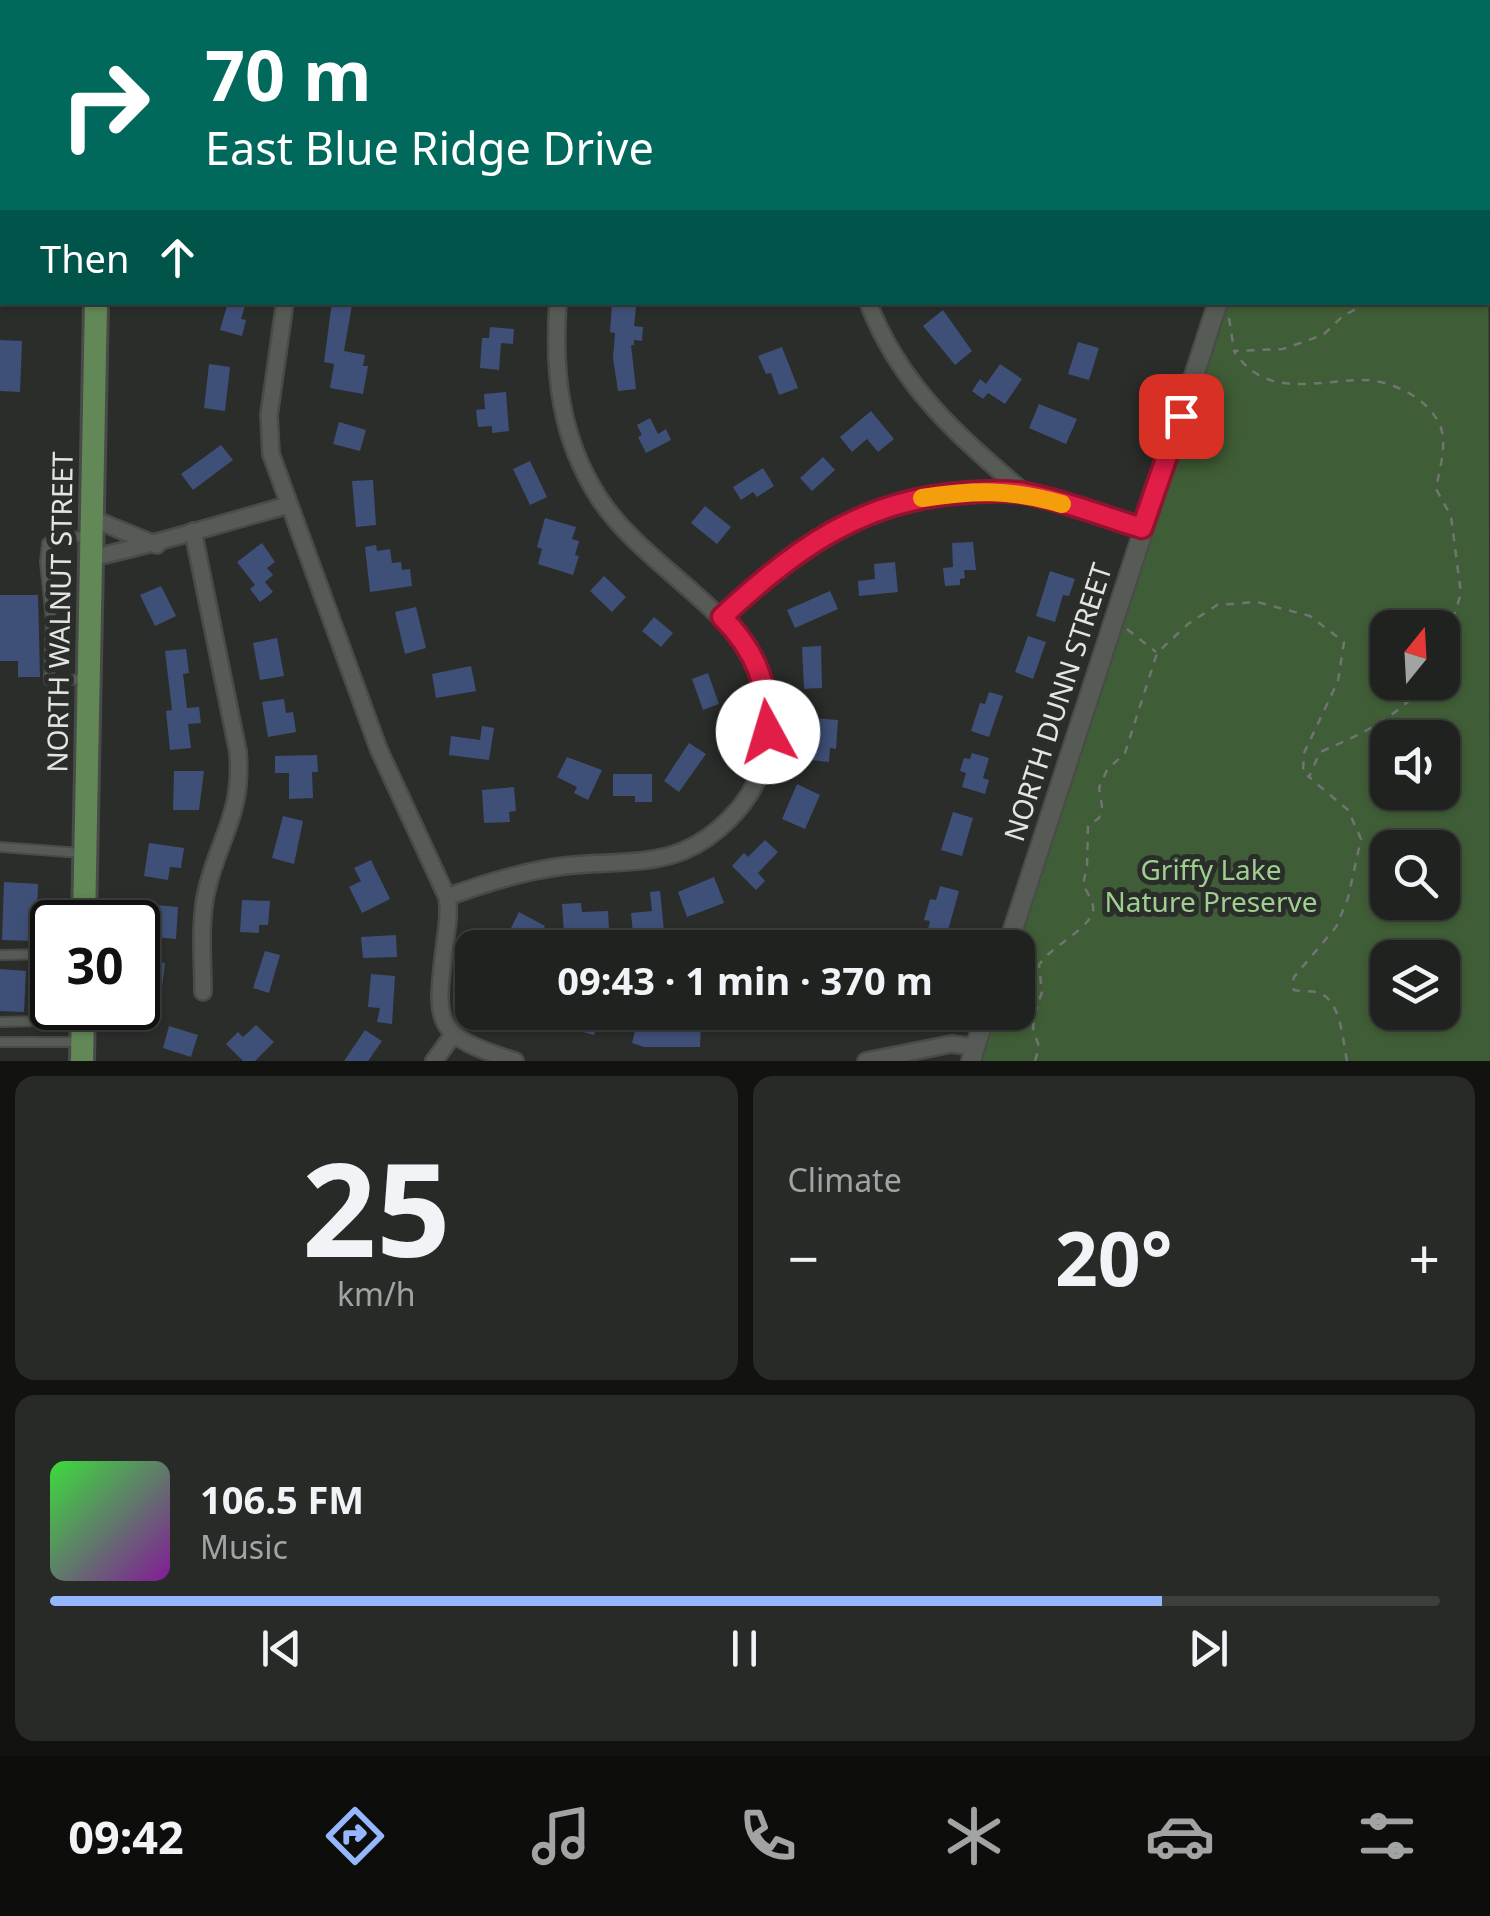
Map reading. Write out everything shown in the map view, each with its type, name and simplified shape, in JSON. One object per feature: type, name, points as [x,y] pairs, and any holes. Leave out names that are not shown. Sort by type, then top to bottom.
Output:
[{"type":"main road","name":"NORTH WALNUT STREET","points":[[85,900],[96,305]]},
{"type":"street","points":[[285,305],[268,426],[271,454],[379,750],[447,896],[439,1005],[442,1022],[453,1036],[470,1046],[515,1061]]},
{"type":"street","points":[[447,896],[538,870],[666,856],[697,844],[723,825],[756,783],[766,751],[766,693],[755,658],[722,617],[628,535],[584,470],[558,392],[558,305]]},
{"type":"street","points":[[869,305],[896,361],[929,407],[1025,493]]},
{"type":"street","name":"NORTH DUNN STREET","points":[[1013,930],[1142,528],[1224,311]]},
{"type":"street","points":[[722,617],[813,542],[890,504],[952,494],[1025,493],[1142,528]]},
{"type":"street","points":[[91,538],[157,544],[288,504]]},
{"type":"street","points":[[193,530],[240,777],[233,818],[206,895],[202,992]]},
{"type":"street","points":[[91,538],[157,544]]},
{"type":"street","points":[[866,1061],[951,1044],[973,1054],[980,1030]]},
{"type":"street","points":[[434,1061],[453,1036]]},
{"type":"lane","points":[[90,679],[49,681],[52,620],[45,562],[47,543],[56,536],[91,538]]},
{"type":"lane","points":[[0,847],[86,853]]},
{"type":"lane","points":[[0,956],[30,955]]},
{"type":"lane","points":[[0,1022],[30,1021]]},
{"type":"lane","points":[[0,1042],[82,1051]]},
{"type":"path","points":[[1234,351],[1283,348],[1323,334],[1363,305]]},
{"type":"path","points":[[1224,311],[1234,351],[1244,366],[1284,384],[1362,380],[1393,385],[1427,406],[1442,430],[1442,460],[1436,489],[1451,516],[1461,594],[1456,610]]},
{"type":"path","points":[[1035,1061],[1039,1047],[1034,1013],[1042,992],[1039,965],[1045,955],[1090,922],[1093,905],[1083,884],[1088,826],[1098,818],[1102,806],[1099,788],[1107,770],[1125,753],[1157,653],[1168,639],[1217,605],[1257,602],[1310,616],[1344,642],[1338,681],[1304,753],[1303,772],[1348,810],[1360,839],[1348,898],[1336,927],[1294,977],[1292,985],[1294,990],[1316,992],[1329,999],[1340,1024],[1348,1061]]},
{"type":"path","points":[[1114,616],[1157,653]]},
{"type":"path","points":[[1308,777],[1320,752],[1364,734],[1399,713],[1412,700]]},
{"type":"green space","name":"Griffy Lake Nature Preserve","points":[[1228,305],[1489,305],[1490,1061],[977,1061],[987,1030],[1035,1030],[1035,930],[1021,930]]},
{"type":"building","points":[[227,305],[245,305],[242,336],[220,330]]},
{"type":"building","points":[[332,305],[352,305],[344,351],[365,355],[363,366],[368,366],[363,394],[330,388],[334,364],[324,362]]},
{"type":"building","points":[[612,305],[636,307],[634,326],[643,327],[642,341],[634,340],[631,345],[636,389],[618,391],[613,358],[615,333],[610,332]]},
{"type":"building","points":[[943,310],[972,351],[955,365],[923,326]]},
{"type":"building","points":[[490,327],[514,329],[513,344],[501,343],[499,370],[480,368],[482,338],[489,338]]},
{"type":"building","points":[[0,340],[22,341],[20,392],[0,391]]},
{"type":"building","points":[[1078,342],[1099,348],[1089,380],[1068,374]]},
{"type":"building","points":[[782,347],[798,388],[779,395],[771,373],[766,374],[758,356]]},
{"type":"building","points":[[209,364],[230,367],[225,411],[204,408]]},
{"type":"building","points":[[1000,364],[1022,379],[1005,404],[988,393],[983,399],[972,391],[980,379],[986,384]]},
{"type":"building","points":[[506,392],[509,431],[492,433],[492,426],[478,427],[476,410],[485,409],[484,394]]},
{"type":"building","points":[[1039,404],[1077,419],[1066,444],[1029,428]]},
{"type":"building","points":[[871,411],[894,439],[878,452],[867,439],[852,452],[840,437]]},
{"type":"building","points":[[650,418],[658,434],[666,429],[671,440],[646,453],[637,425]]},
{"type":"building","points":[[339,422],[366,430],[360,451],[333,444]]},
{"type":"building","points":[[221,445],[233,460],[193,490],[181,474]]},
{"type":"building","points":[[823,457],[835,470],[812,491],[800,478]]},
{"type":"building","points":[[530,461],[547,497],[530,505],[513,469]]},
{"type":"building","points":[[763,468],[774,486],[757,497],[753,492],[741,500],[733,487]]},
{"type":"building","points":[[373,480],[376,525],[356,527],[352,481]]},
{"type":"building","points":[[705,506],[731,527],[717,544],[691,523]]},
{"type":"building","points":[[545,518],[576,527],[572,539],[579,541],[575,555],[579,556],[573,575],[538,564],[542,549],[537,547]]},
{"type":"building","points":[[973,542],[976,570],[964,570],[965,578],[960,579],[960,585],[945,586],[943,568],[953,567],[952,543]]},
{"type":"building","points":[[262,543],[275,562],[267,568],[273,575],[265,582],[273,592],[260,602],[250,589],[255,585],[237,562]]},
{"type":"building","points":[[376,545],[377,551],[390,549],[392,563],[401,562],[402,570],[410,569],[412,586],[370,592],[365,547]]},
{"type":"building","points":[[895,562],[898,592],[859,596],[858,581],[875,579],[874,564]]},
{"type":"building","points":[[1050,571],[1075,579],[1069,596],[1063,595],[1055,622],[1036,616]]},
{"type":"building","points":[[604,576],[626,597],[612,612],[590,591]]},
{"type":"building","points":[[161,586],[176,616],[155,626],[140,595]]},
{"type":"building","points":[[830,591],[838,609],[795,628],[787,610]]},
{"type":"building","points":[[0,595],[38,595],[40,677],[18,677],[18,661],[0,661]]},
{"type":"building","points":[[416,607],[426,648],[405,654],[395,612]]},
{"type":"building","points":[[654,617],[673,633],[661,647],[642,631]]},
{"type":"building","points":[[1028,636],[1046,642],[1033,679],[1015,672]]},
{"type":"building","points":[[277,638],[284,676],[260,680],[253,643]]},
{"type":"building","points":[[821,646],[822,688],[804,689],[802,647]]},
{"type":"building","points":[[186,649],[189,673],[183,674],[187,708],[199,707],[201,723],[188,724],[191,748],[170,750],[166,711],[172,710],[165,651]]},
{"type":"building","points":[[471,666],[476,691],[436,698],[432,674]]},
{"type":"building","points":[[708,673],[719,704],[703,710],[692,679]]},
{"type":"building","points":[[989,692],[1003,696],[989,737],[971,731],[980,703],[985,704]]},
{"type":"building","points":[[284,699],[286,713],[293,712],[296,732],[268,737],[262,702]]},
{"type":"building","points":[[814,718],[838,720],[836,749],[830,748],[829,762],[811,760]]},
{"type":"building","points":[[482,726],[494,728],[489,760],[449,755],[451,736],[480,740]]},
{"type":"building","points":[[689,743],[706,754],[679,792],[664,781]]},
{"type":"building","points":[[972,753],[989,758],[983,778],[989,780],[985,794],[962,787],[966,773],[960,771],[964,758],[970,759]]},
{"type":"building","points":[[317,755],[318,772],[312,772],[313,798],[289,799],[289,773],[275,773],[275,756]]},
{"type":"building","points":[[567,757],[602,770],[588,800],[574,793],[577,787],[557,777]]},
{"type":"building","points":[[174,771],[204,771],[199,810],[173,810]]},
{"type":"building","points":[[613,774],[652,774],[652,802],[635,802],[635,796],[613,796]]},
{"type":"building","points":[[797,784],[820,795],[805,829],[782,819]]},
{"type":"building","points":[[514,787],[516,811],[509,812],[510,822],[484,823],[482,790]]},
{"type":"building","points":[[953,812],[973,818],[962,856],[941,850]]},
{"type":"building","points":[[283,816],[303,821],[294,864],[272,858]]},
{"type":"building","points":[[765,840],[778,852],[758,873],[765,881],[756,890],[732,866]]},
{"type":"building","points":[[149,843],[184,848],[181,868],[170,867],[168,880],[144,876]]},
{"type":"building","points":[[371,860],[390,899],[362,913],[349,887],[361,881],[354,868]]},
{"type":"building","points":[[714,877],[724,903],[687,917],[678,892]]},
{"type":"building","points":[[4,882],[38,884],[37,900],[30,900],[30,941],[2,940]]},
{"type":"building","points":[[940,886],[959,891],[948,930],[928,929],[930,921],[924,920],[930,899],[936,900]]},
{"type":"building","points":[[660,891],[664,930],[633,930],[631,913],[652,911],[650,892]]},
{"type":"building","points":[[242,900],[270,901],[268,925],[259,925],[259,933],[240,932]]},
{"type":"building","points":[[581,903],[582,912],[608,911],[609,930],[564,930],[562,904]]},
{"type":"building","points":[[160,905],[178,907],[176,939],[160,938]]},
{"type":"building","points":[[519,912],[545,926],[543,930],[510,930]]},
{"type":"building","points":[[396,935],[397,957],[363,958],[361,937]]},
{"type":"building","points":[[265,951],[280,955],[269,993],[253,988]]},
{"type":"building","points":[[160,962],[165,963],[160,995]]},
{"type":"building","points":[[0,969],[26,971],[24,1012],[0,1011]]},
{"type":"building","points":[[371,974],[395,976],[392,1024],[377,1022],[380,1008],[368,1007]]},
{"type":"building","points":[[256,1025],[274,1042],[255,1061],[243,1061],[226,1044],[238,1032],[243,1037]]},
{"type":"building","points":[[169,1026],[198,1035],[191,1057],[163,1048]]},
{"type":"building","points":[[365,1030],[382,1041],[368,1061],[344,1061]]},
{"type":"building","points":[[630,1030],[701,1030],[700,1047],[644,1047],[632,1043],[635,1031]]},
{"type":"slow traffic","points":[[922,498],[985,491],[1025,493],[1062,504]]},
{"type":"route","points":[[768,732],[766,693],[755,658],[722,617],[792,557],[838,528],[890,504],[985,491],[1025,493],[1142,528],[1181,416]]}]
